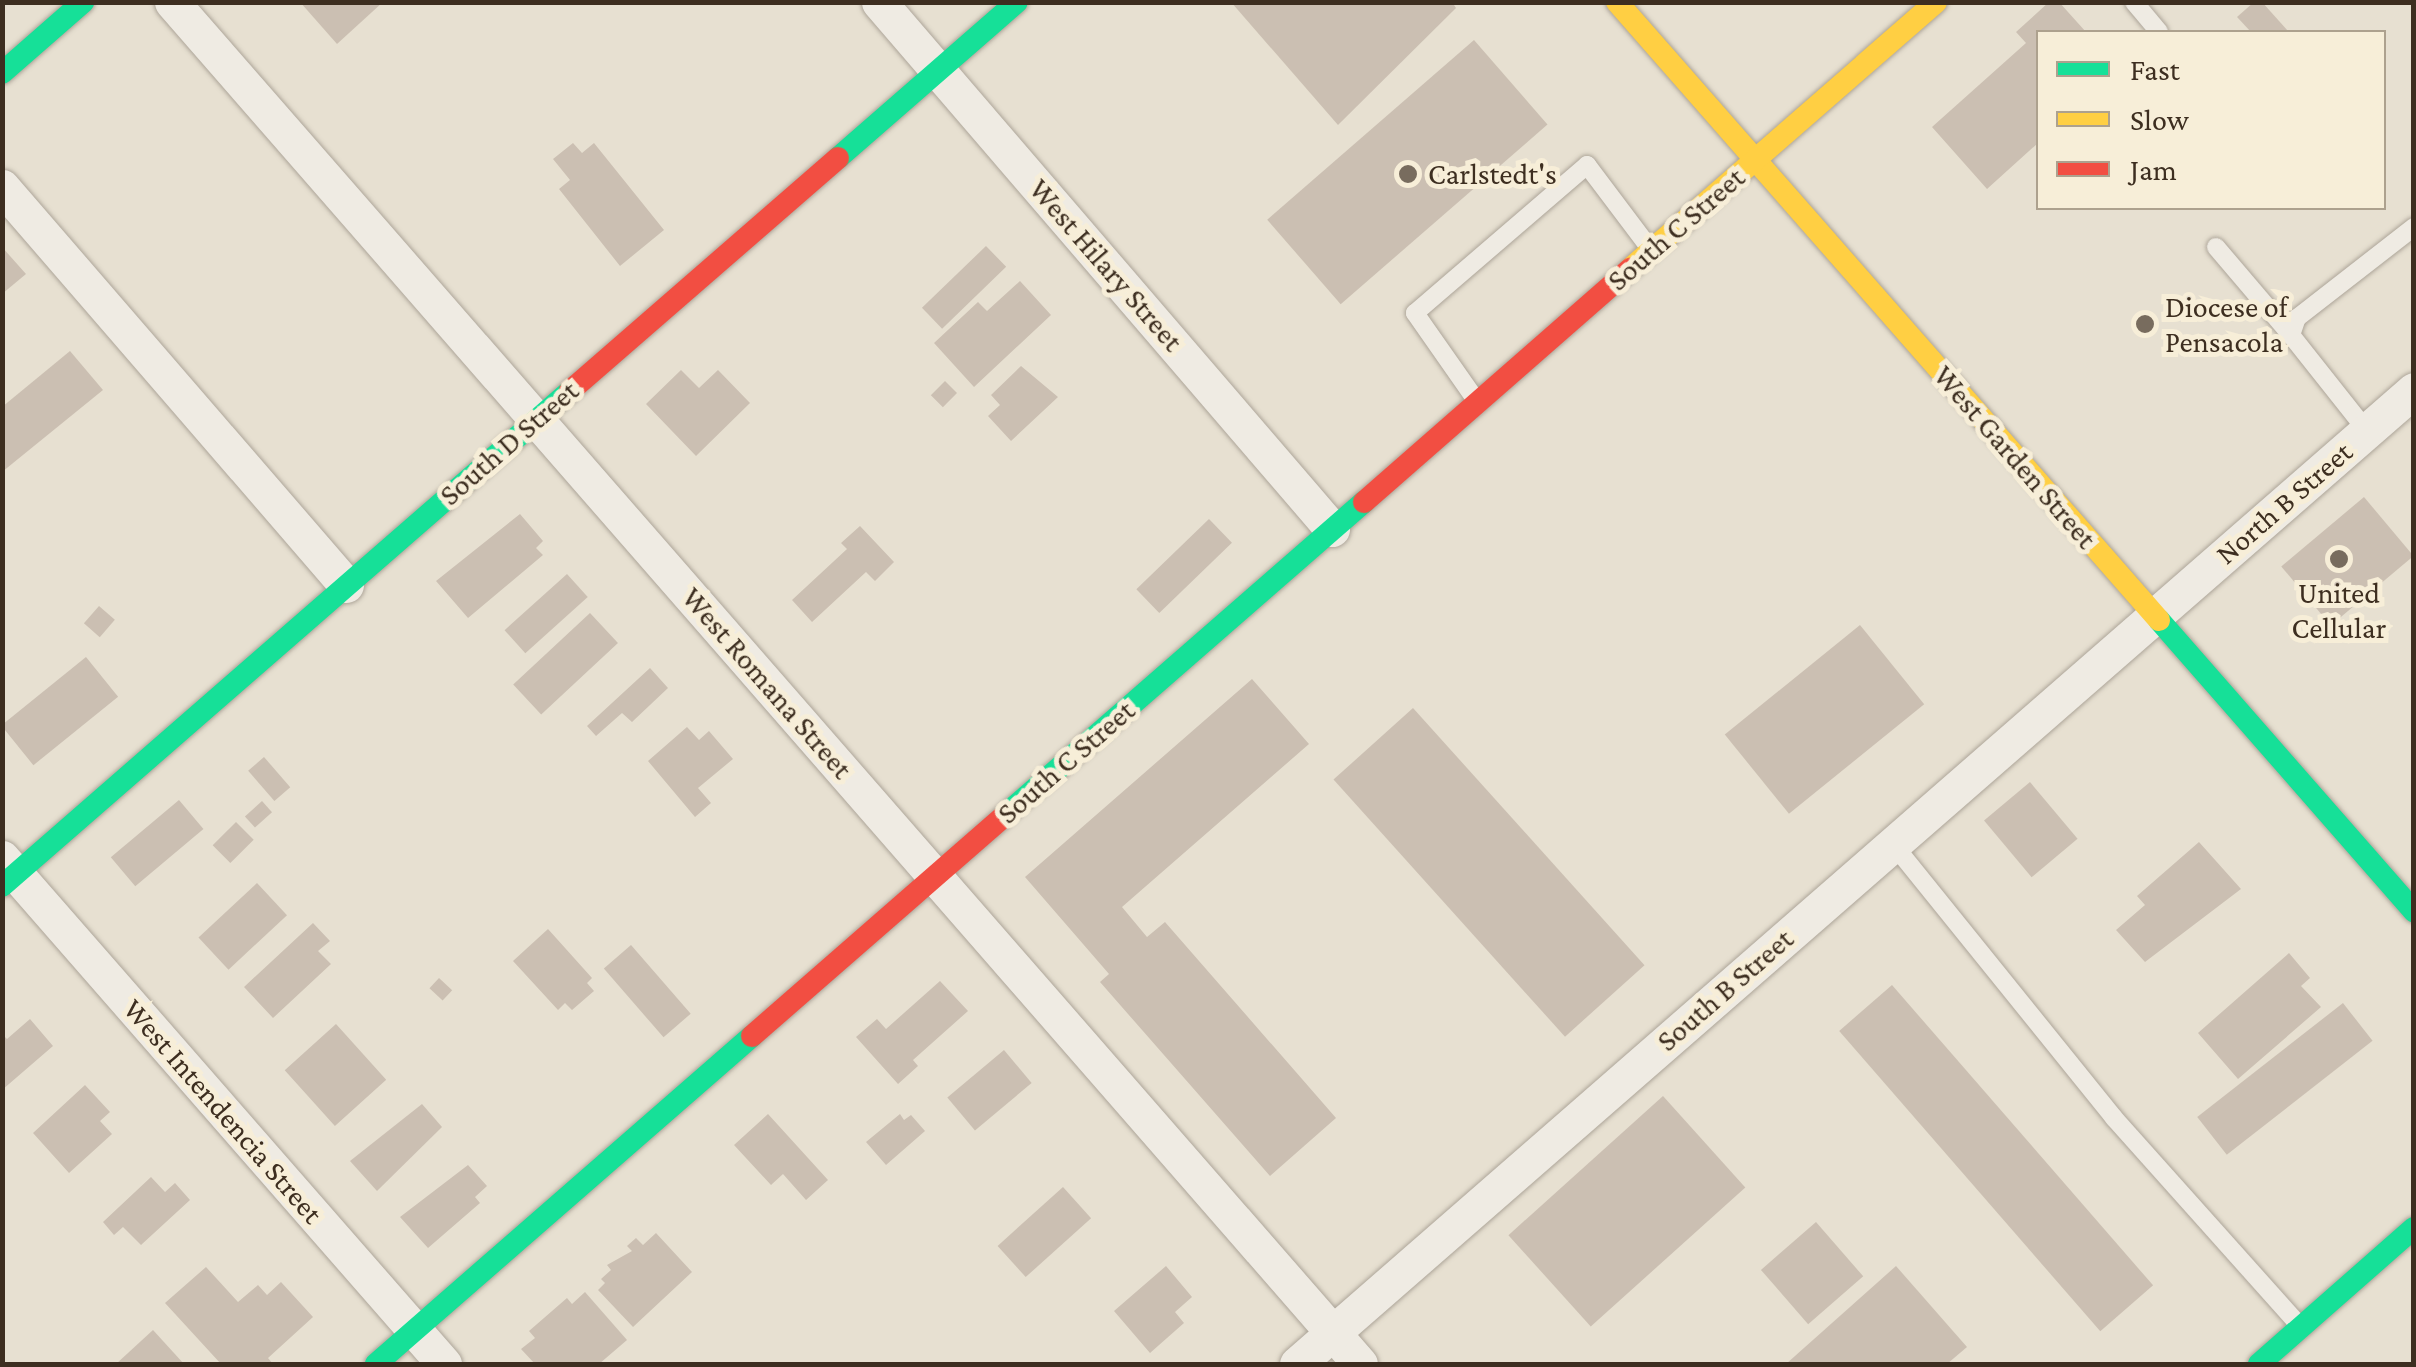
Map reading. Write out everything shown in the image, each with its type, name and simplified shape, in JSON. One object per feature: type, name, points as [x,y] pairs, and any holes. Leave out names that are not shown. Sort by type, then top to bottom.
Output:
[{"type":"street","points":[[2,73],[83,2]]},
{"type":"street","name":"West Romana Street","points":[[172,2],[1360,1364]]},
{"type":"street","name":"West Hilary Street","points":[[880,2],[1332,528]]},
{"type":"street","name":"South D Street","points":[[7,873],[346,585],[1018,2]]},
{"type":"street","name":"West Garden Street","points":[[1616,2],[2414,911]]},
{"type":"street","name":"South C Street","points":[[376,1364],[1936,2]]},
{"type":"street","points":[[2,186],[346,585]]},
{"type":"street","name":"North B Street","points":[[2154,616],[2414,390]]},
{"type":"street","name":"South B Street","points":[[1296,1364],[2154,616]]},
{"type":"street","name":"West Intendencia Street","points":[[7,873],[444,1364]]},
{"type":"street","points":[[2259,1364],[2414,1228]]},
{"type":"lane","points":[[2134,2],[2157,30]]},
{"type":"lane","points":[[1478,403],[1415,314],[1587,164],[1652,250]]},
{"type":"lane","points":[[2291,335],[2297,318],[2414,227]]},
{"type":"lane","points":[[2216,247],[2366,431]]},
{"type":"lane","points":[[1893,844],[2114,1118],[2301,1327]]},
{"type":"building","points":[[300,2],[383,2],[337,44]]},
{"type":"building","points":[[1231,2],[1452,2],[1456,8],[1338,125]]},
{"type":"building","points":[[2049,2],[2059,2],[2084,30],[2036,30],[2036,145],[1987,189],[1932,127],[2026,43],[2016,32]]},
{"type":"building","points":[[2254,2],[2262,2],[2287,30],[2249,30],[2237,17]]},
{"type":"building","points":[[1474,40],[1547,125],[1341,304],[1267,220]]},
{"type":"building","points":[[573,143],[582,153],[594,143],[664,230],[620,266],[559,189],[570,180],[553,159]]},
{"type":"building","points":[[986,246],[1006,267],[942,329],[922,308]]},
{"type":"building","points":[[2,247],[26,274],[2,294]]},
{"type":"building","points":[[1020,281],[1051,315],[974,387],[934,343],[978,302],[987,311]]},
{"type":"building","points":[[70,351],[103,390],[2,472],[2,407]]},
{"type":"building","points":[[1021,366],[1058,397],[1011,441],[988,416],[1000,405],[991,395]]},
{"type":"building","points":[[681,370],[699,388],[718,370],[750,403],[696,456],[646,404]]},
{"type":"building","points":[[945,381],[957,393],[943,407],[931,395]]},
{"type":"building","points":[[2364,497],[2413,556],[2331,625],[2281,566]]},
{"type":"building","points":[[520,514],[543,541],[536,548],[543,555],[468,618],[436,581]]},
{"type":"building","points":[[1209,519],[1232,543],[1159,613],[1136,589]]},
{"type":"building","points":[[860,526],[894,562],[875,581],[866,572],[812,622],[792,600],[847,549],[841,543]]},
{"type":"building","points":[[567,574],[588,597],[525,653],[505,630]]},
{"type":"building","points":[[99,606],[115,620],[100,637],[84,623]]},
{"type":"building","points":[[590,613],[618,643],[541,715],[513,685]]},
{"type":"building","points":[[1860,625],[1924,704],[1789,814],[1725,735]]},
{"type":"building","points":[[86,657],[118,697],[33,765],[2,725]]},
{"type":"building","points":[[650,668],[668,688],[632,722],[622,713],[596,736],[587,726]]},
{"type":"building","points":[[1252,679],[1309,744],[1122,907],[1147,937],[1165,922],[1336,1118],[1270,1176],[1100,982],[1109,974],[1025,877]]},
{"type":"building","points":[[1413,708],[1645,965],[1565,1037],[1333,780]]},
{"type":"building","points":[[687,727],[699,740],[709,731],[733,759],[698,788],[711,803],[695,817],[648,761]]},
{"type":"building","points":[[264,757],[290,787],[274,801],[248,771]]},
{"type":"building","points":[[2030,782],[2078,839],[2032,877],[1984,821]]},
{"type":"building","points":[[179,800],[203,829],[135,886],[111,857]]},
{"type":"building","points":[[262,801],[272,812],[255,828],[245,816]]},
{"type":"building","points":[[236,822],[254,840],[230,863],[213,845]]},
{"type":"building","points":[[2199,842],[2241,889],[2145,962],[2116,930],[2145,905],[2137,896]]},
{"type":"building","points":[[257,883],[287,915],[228,970],[198,938]]},
{"type":"building","points":[[313,923],[330,941],[318,951],[331,964],[273,1018],[244,987]]},
{"type":"building","points":[[548,929],[592,978],[587,983],[594,991],[572,1010],[565,1003],[558,1010],[513,961]]},
{"type":"building","points":[[631,945],[691,1014],[664,1037],[604,969]]},
{"type":"building","points":[[2289,953],[2310,978],[2301,986],[2321,1007],[2238,1079],[2198,1033]]},
{"type":"building","points":[[439,978],[452,990],[443,1001],[429,988]]},
{"type":"building","points":[[940,981],[968,1011],[913,1060],[918,1066],[898,1084],[856,1037],[877,1019],[886,1029]]},
{"type":"building","points":[[1892,985],[2153,1285],[2100,1331],[1839,1031]]},
{"type":"building","points":[[2343,1003],[2373,1041],[2227,1155],[2197,1117]]},
{"type":"building","points":[[30,1019],[53,1046],[2,1090],[2,1034],[7,1039]]},
{"type":"building","points":[[336,1024],[386,1080],[335,1126],[285,1070]]},
{"type":"building","points":[[1004,1050],[1032,1083],[975,1131],[947,1098]]},
{"type":"building","points":[[85,1085],[110,1112],[100,1121],[112,1134],[69,1173],[33,1133]]},
{"type":"building","points":[[1663,1096],[1745,1187],[1591,1327],[1508,1235]]},
{"type":"building","points":[[422,1104],[442,1127],[377,1191],[350,1161]]},
{"type":"building","points":[[768,1114],[828,1180],[806,1200],[783,1174],[771,1185],[734,1145]]},
{"type":"building","points":[[900,1114],[904,1120],[911,1115],[925,1131],[886,1165],[866,1142]]},
{"type":"building","points":[[468,1165],[487,1186],[475,1197],[480,1203],[428,1248],[400,1217]]},
{"type":"building","points":[[151,1177],[165,1192],[175,1183],[190,1200],[141,1245],[123,1227],[114,1235],[103,1222]]},
{"type":"building","points":[[1063,1187],[1091,1218],[1026,1277],[998,1246]]},
{"type":"building","points":[[1816,1222],[1863,1276],[1808,1324],[1761,1270]]},
{"type":"building","points":[[656,1233],[692,1272],[633,1327],[598,1290],[605,1283],[601,1279],[611,1270],[607,1265],[632,1251],[627,1246],[636,1238],[643,1245]]},
{"type":"building","points":[[1166,1266],[1192,1297],[1175,1312],[1184,1323],[1150,1353],[1114,1311]]},
{"type":"building","points":[[1896,1266],[1967,1347],[1947,1364],[1786,1364]]},
{"type":"building","points":[[206,1267],[238,1302],[258,1285],[267,1295],[281,1282],[313,1317],[268,1358],[273,1364],[221,1364],[165,1303]]},
{"type":"building","points":[[585,1292],[627,1340],[599,1364],[535,1364],[521,1349],[535,1338],[529,1331],[567,1298],[572,1304]]},
{"type":"building","points":[[153,1330],[184,1364],[116,1364]]},
{"type":"traffic: fast","points":[[2,73],[83,2]]},
{"type":"traffic: fast","points":[[838,158],[1017,2]]},
{"type":"traffic: fast","points":[[2,886],[570,391]]},
{"type":"traffic: fast","points":[[1005,815],[1364,502]]},
{"type":"traffic: fast","points":[[2159,620],[2414,911]]},
{"type":"traffic: fast","points":[[376,1364],[752,1036]]},
{"type":"traffic: fast","points":[[2259,1364],[2414,1228]]},
{"type":"traffic: slow","points":[[1617,2],[2159,620]]},
{"type":"traffic: slow","points":[[1630,269],[1936,2]]},
{"type":"traffic: jam","points":[[570,391],[838,158]]},
{"type":"traffic: jam","points":[[1364,502],[1630,269]]},
{"type":"traffic: jam","points":[[752,1036],[1005,815]]},
{"type":"place","name":"Carlstedt's","points":[[1408,174]]},
{"type":"place","name":"Diocese of Pensacola","points":[[2145,324]]},
{"type":"place","name":"United Cellular","points":[[2339,559]]}]
